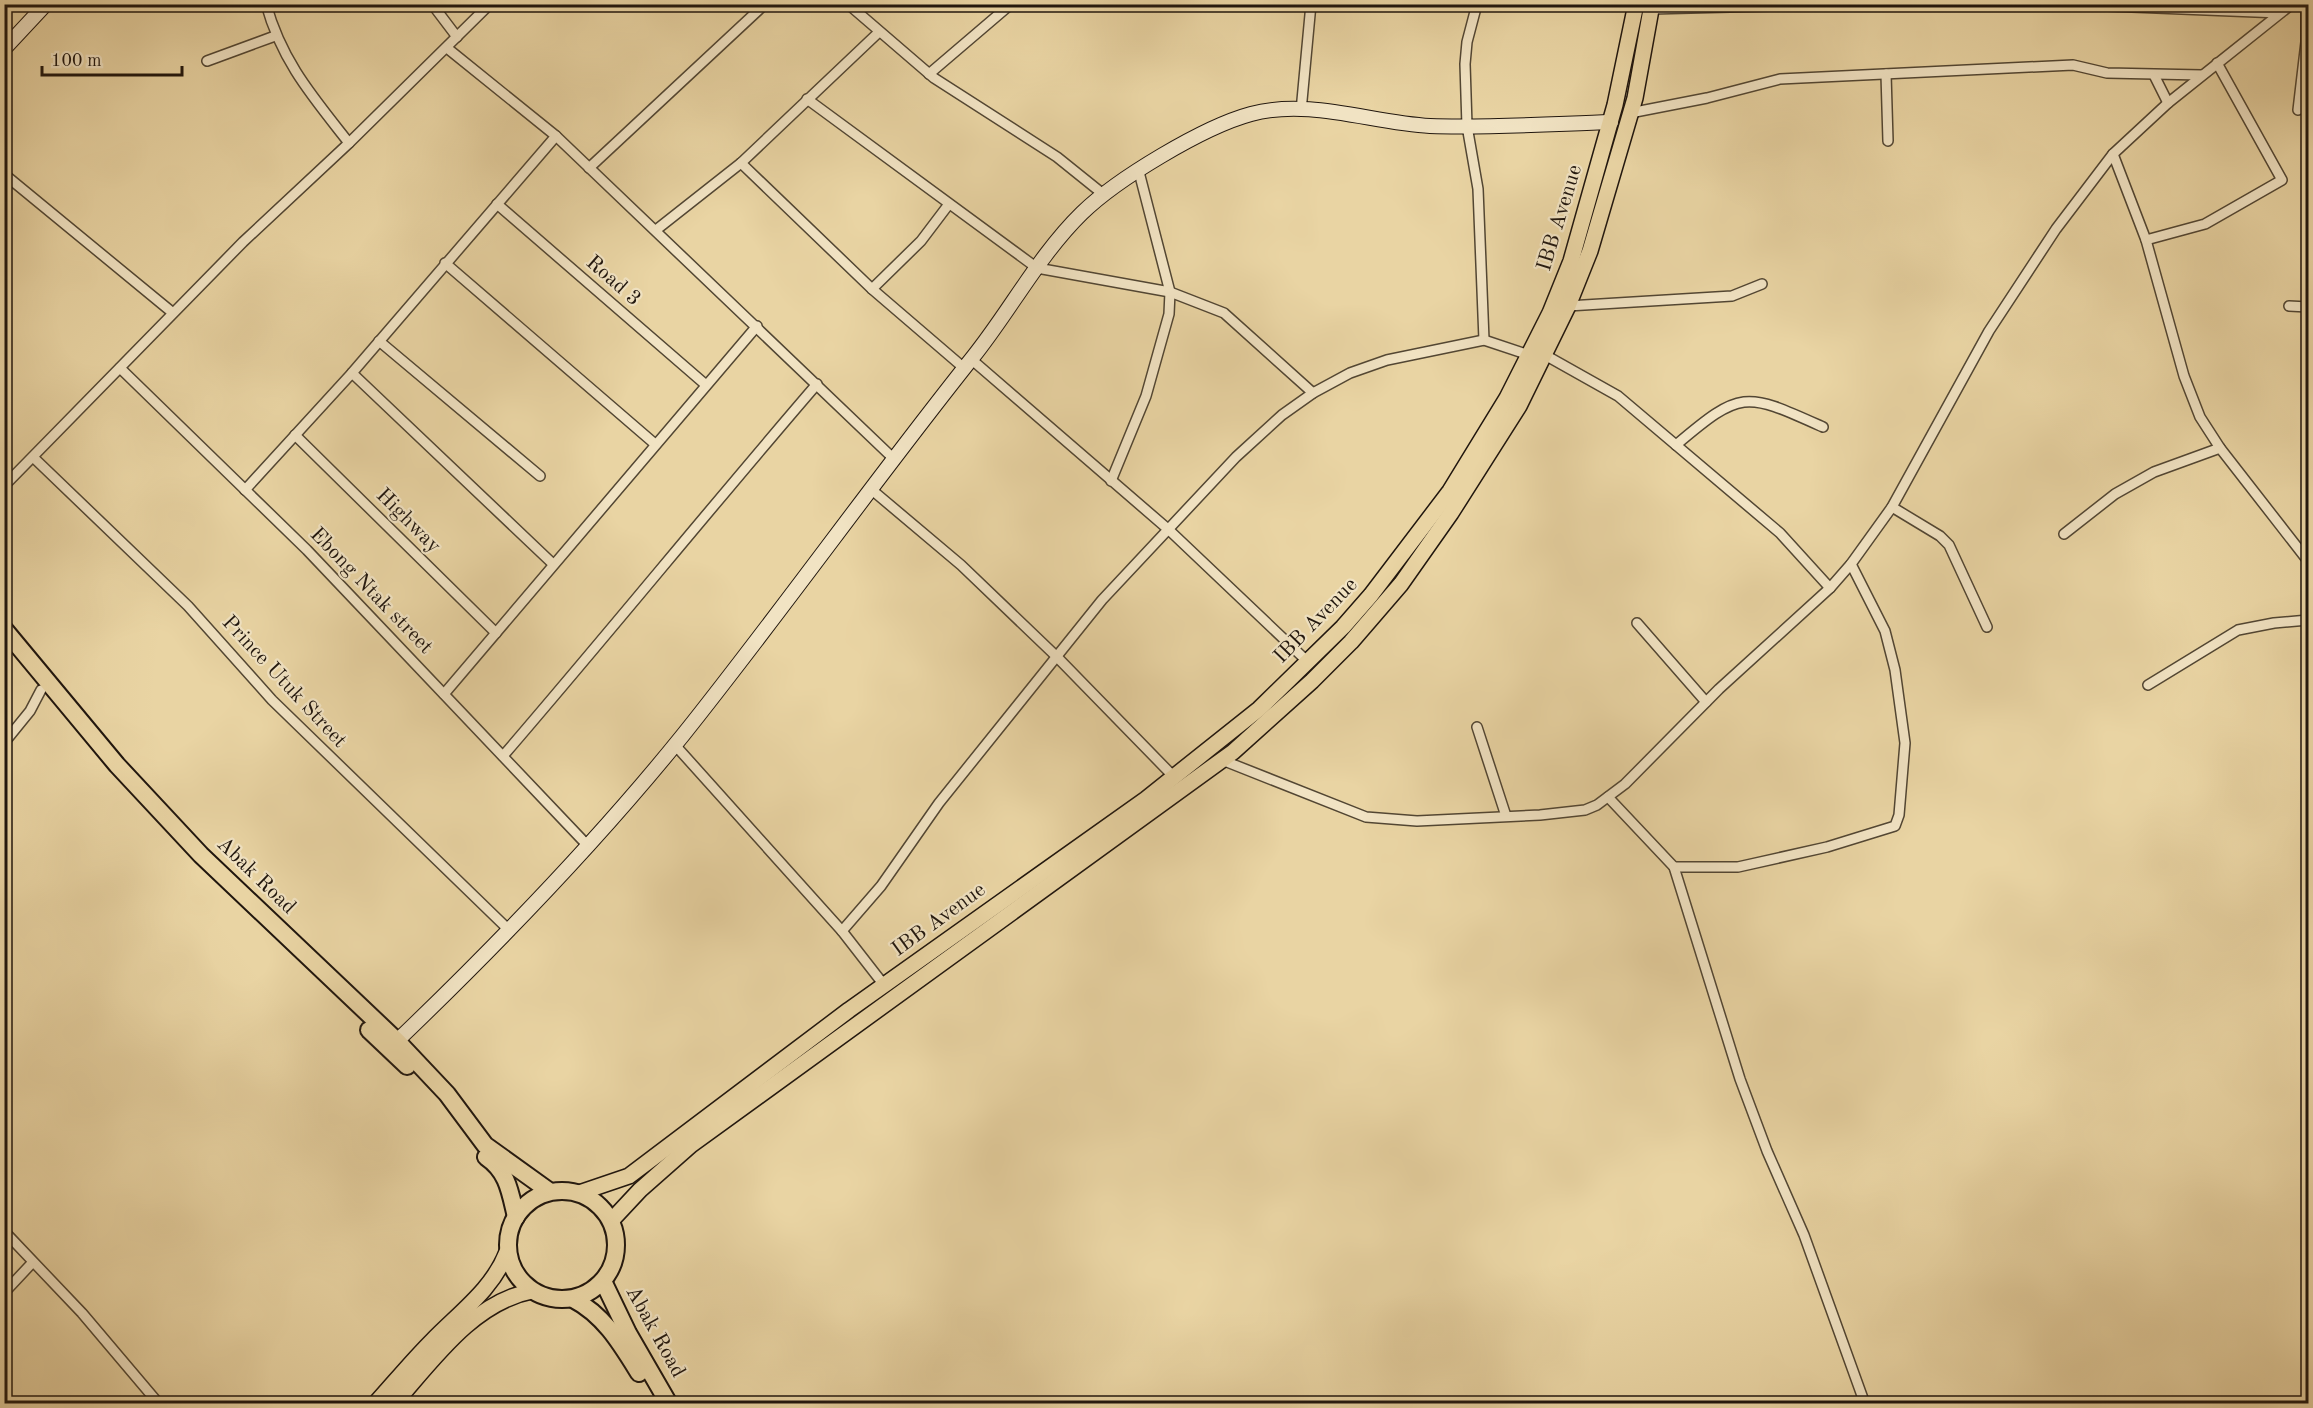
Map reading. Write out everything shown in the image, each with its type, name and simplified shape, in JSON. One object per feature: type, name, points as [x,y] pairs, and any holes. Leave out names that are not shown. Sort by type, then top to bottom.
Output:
[{"type":"highway","name":"Abak Road","points":[[4,630],[117,765],[177,830],[397,1041],[447,1094],[481,1148]]},
{"type":"highway","name":"Abak Road","points":[[4,647],[157,824],[415,1074],[481,1148]]},
{"type":"highway","points":[[481,1148],[549,1191],[579,1193],[599,1205],[611,1221],[616,1244],[613,1264],[603,1281],[589,1292],[573,1299],[552,1299],[532,1291],[515,1275],[507,1252],[516,1217],[507,1181],[500,1166],[481,1148]]},
{"type":"highway","points":[[516,1217],[534,1199],[549,1191]]},
{"type":"highway","name":"Abak Road","points":[[603,1281],[628,1333],[669,1404]]},
{"type":"highway","name":"Abak Road","points":[[573,1299],[590,1308],[618,1340],[657,1404]]},
{"type":"main road","points":[[611,1221],[640,1190],[691,1145],[1222,760],[1298,694],[1351,642],[1401,584],[1486,460],[1519,406],[1568,306],[1590,251],[1630,113],[1646,6]]},
{"type":"main road","name":"IBB Avenue","points":[[579,1193],[629,1176],[884,985],[1174,777],[1259,709],[1308,662],[1371,595],[1450,491],[1507,398],[1529,355],[1571,261],[1646,6]]},
{"type":"main road","points":[[394,1404],[408,1398],[418,1366],[494,1279],[507,1252]]},
{"type":"main road","points":[[375,1404],[490,1307],[511,1296],[532,1291]]},
{"type":"street","points":[[4,49],[46,4]]},
{"type":"street","points":[[266,4],[275,36],[300,79],[349,143]]},
{"type":"street","points":[[432,4],[457,37]]},
{"type":"street","points":[[4,486],[34,458],[243,242],[349,143],[490,4]]},
{"type":"street","points":[[589,168],[765,4]]},
{"type":"street","points":[[848,4],[929,74],[1057,156],[1103,194]]},
{"type":"street","points":[[929,74],[1011,4]]},
{"type":"street","points":[[1301,111],[1311,4]]},
{"type":"street","points":[[1477,4],[1467,42],[1467,126],[1478,189],[1484,340]]},
{"type":"street","points":[[1646,6],[1856,4]]},
{"type":"street","points":[[2058,4],[2280,13]]},
{"type":"street","points":[[1222,760],[1366,817],[1417,821],[1585,810],[1608,797],[1625,784],[1706,702],[1830,588],[1851,564],[1892,507],[1989,331],[2056,229],[2114,154],[2168,103],[2292,4]]},
{"type":"street","points":[[2298,110],[2306,42],[2306,4]]},
{"type":"street","points":[[656,230],[741,163],[879,32]]},
{"type":"street","points":[[207,61],[275,36]]},
{"type":"street","points":[[447,48],[556,136],[895,460]]},
{"type":"street","points":[[2146,240],[2205,224],[2282,180],[2217,63]]},
{"type":"street","points":[[1630,113],[1707,98],[1780,78],[2073,65],[2107,73],[2202,75]]},
{"type":"street","points":[[1886,74],[1888,141]]},
{"type":"street","points":[[2154,75],[2168,103]]},
{"type":"street","points":[[807,99],[1037,268],[1170,292],[1224,313],[1313,393]]},
{"type":"street","points":[[397,1041],[510,931],[589,847],[675,745],[895,460],[1037,268],[1078,217],[1103,194],[1195,138],[1239,118],[1272,110],[1301,111],[1426,126],[1611,122]]},
{"type":"street","points":[[245,489],[352,373],[556,136]]},
{"type":"street","points":[[2114,154],[2146,240],[2184,376],[2200,417],[2220,448],[2308,561]]},
{"type":"street","points":[[741,163],[872,289],[968,363],[1025,402],[1064,441],[1169,530],[1308,662]]},
{"type":"street","points":[[1111,481],[1146,396],[1168,314],[1170,292],[1138,172]]},
{"type":"street","points":[[4,174],[173,313]]},
{"type":"street","name":"Road 3","points":[[497,204],[706,386]]},
{"type":"street","points":[[872,289],[921,241],[949,204]]},
{"type":"street","points":[[445,263],[656,444]]},
{"type":"street","points":[[1568,306],[1732,296],[1762,284]]},
{"type":"street","points":[[2289,306],[2308,307]]},
{"type":"street","points":[[444,694],[757,326]]},
{"type":"street","points":[[842,931],[881,886],[939,803],[1102,600],[1236,457],[1282,415],[1313,393],[1350,373],[1387,360],[1484,340],[1529,355]]},
{"type":"street","points":[[379,341],[540,476]]},
{"type":"street","points":[[1545,355],[1618,396],[1780,533],[1830,588]]},
{"type":"street","name":"Ebong Ntak street","points":[[120,368],[307,550],[589,847]]},
{"type":"street","points":[[352,373],[553,564]]},
{"type":"street","points":[[503,756],[621,619],[696,524],[817,384]]},
{"type":"street","points":[[1676,445],[1717,410],[1731,404],[1752,400],[1773,404],[1823,427]]},
{"type":"street","name":"Highway","points":[[295,435],[496,633]]},
{"type":"street","points":[[2064,534],[2115,494],[2154,472],[2220,448]]},
{"type":"street","name":"Prince Utuk Street","points":[[34,458],[188,606],[272,700],[354,782],[510,931]]},
{"type":"street","points":[[872,490],[961,566],[1057,657],[1174,777]]},
{"type":"street","points":[[1892,507],[1940,536],[1949,544],[1987,627]]},
{"type":"street","points":[[1674,867],[1738,867],[1827,847],[1895,826],[1899,815],[1905,743],[1895,670],[1885,631],[1851,564]]},
{"type":"street","points":[[2148,685],[2238,630],[2265,624],[2308,620]]},
{"type":"street","points":[[1637,623],[1706,702]]},
{"type":"street","points":[[4,743],[30,711],[41,690]]},
{"type":"street","points":[[1477,727],[1506,816]]},
{"type":"street","points":[[675,745],[842,931],[884,985]]},
{"type":"street","points":[[1608,797],[1674,867],[1740,1079],[1767,1151],[1804,1234],[1865,1404]]},
{"type":"street","points":[[4,1231],[82,1313],[159,1404]]},
{"type":"street","points":[[4,1293],[32,1263]]}]
